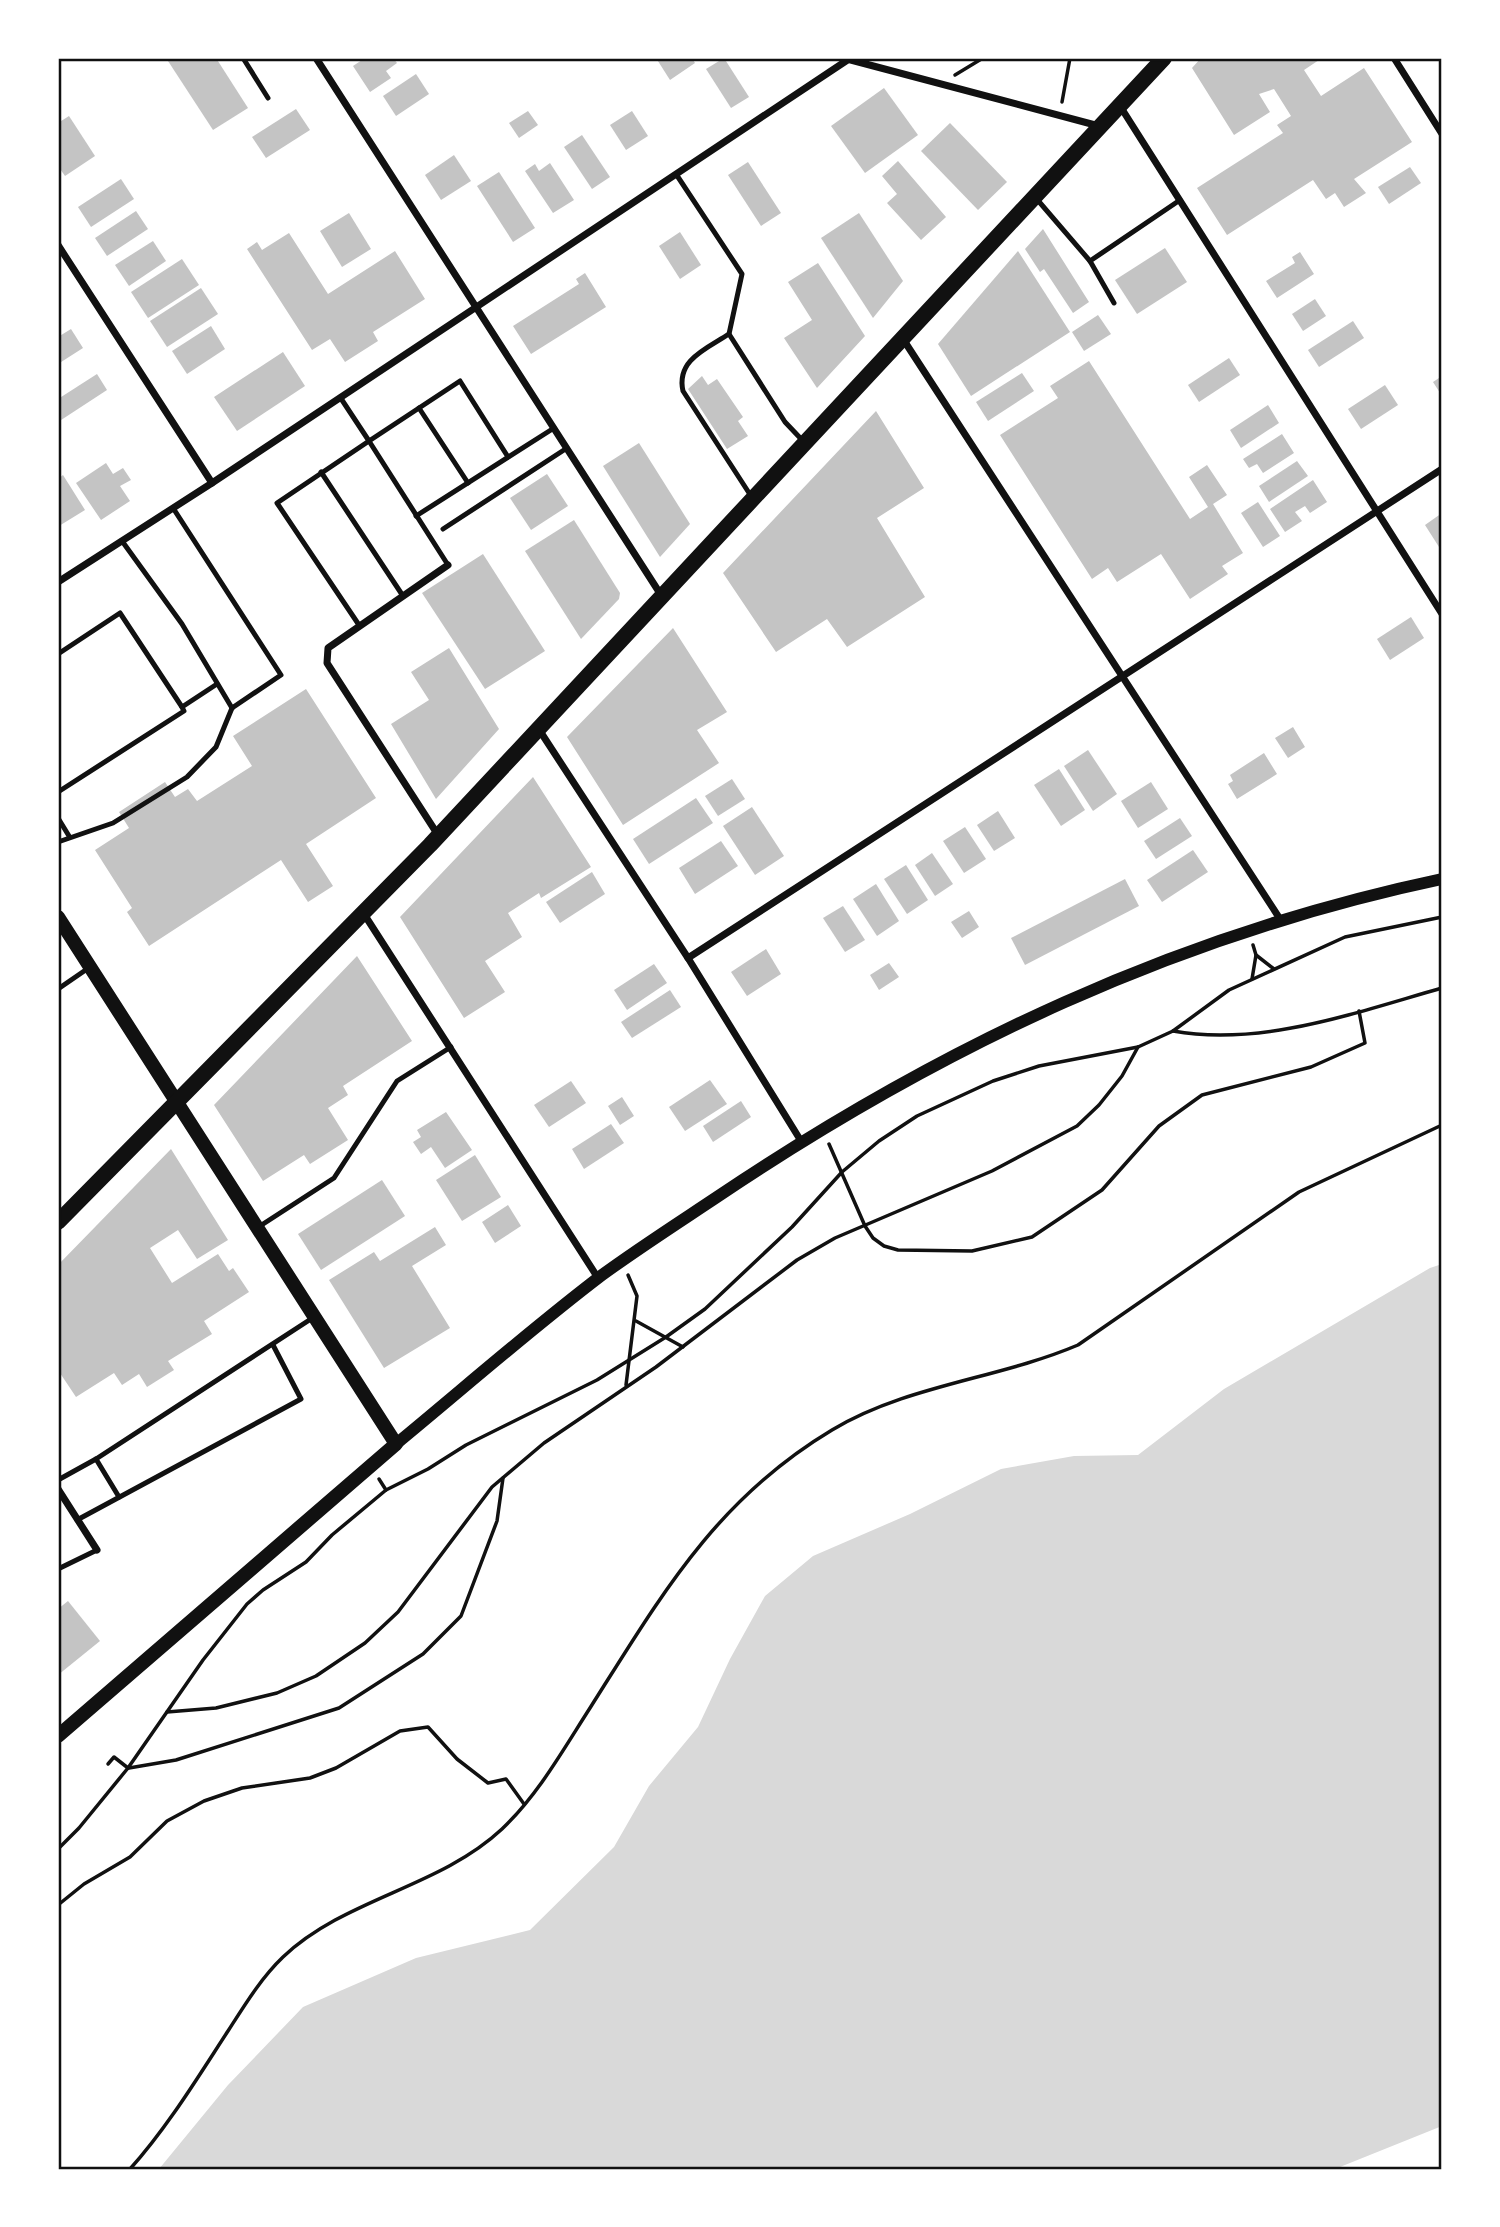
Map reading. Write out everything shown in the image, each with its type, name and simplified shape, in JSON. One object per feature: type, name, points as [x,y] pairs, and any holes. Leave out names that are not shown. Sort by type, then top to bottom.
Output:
[{"type":"main road","points":[[58,1222],[175,1100],[439,835],[1033,195],[1164,58]]},
{"type":"main road","points":[[58,917],[396,1444],[58,1736]]},
{"type":"street","points":[[316,58],[661,595]]},
{"type":"street","points":[[1394,58],[1442,134]]},
{"type":"street","points":[[58,582],[212,483],[846,59],[1100,126]]},
{"type":"street","points":[[1119,105],[1442,614]]},
{"type":"street","points":[[58,245],[212,483]]},
{"type":"street","points":[[902,337],[1280,919]]},
{"type":"street","points":[[688,958],[1442,469]]},
{"type":"street","points":[[439,835],[327,663],[328,648],[448,565]]},
{"type":"street","points":[[538,727],[688,958],[801,1141]]},
{"type":"street","points":[[396,1444],[598,1278],[801,1141],[962,1049],[1045,1008],[1152,964],[1280,919],[1376,892],[1442,878]]},
{"type":"street","points":[[362,911],[598,1278]]},
{"type":"street","points":[[58,1489],[97,1550]]},
{"type":"lane","points":[[243,58],[268,98]]},
{"type":"lane","points":[[676,174],[742,274],[729,334],[785,422],[804,442]]},
{"type":"lane","points":[[1033,195],[1090,261],[1114,303]]},
{"type":"lane","points":[[1090,261],[1180,200]]},
{"type":"lane","points":[[729,334],[689,359],[680,380],[682,391],[752,497]]},
{"type":"lane","points":[[359,625],[277,503],[460,381],[508,457]]},
{"type":"lane","points":[[340,397],[448,565]]},
{"type":"lane","points":[[419,408],[468,483]]},
{"type":"lane","points":[[416,516],[554,428]]},
{"type":"lane","points":[[443,529],[567,448]]},
{"type":"lane","points":[[321,472],[403,596]]},
{"type":"lane","points":[[58,842],[113,823],[187,777],[216,747],[232,708],[281,675],[173,508]]},
{"type":"lane","points":[[122,541],[181,624],[232,708]]},
{"type":"lane","points":[[58,654],[120,612],[184,711],[58,792]]},
{"type":"lane","points":[[182,707],[218,684]]},
{"type":"lane","points":[[58,818],[69,836]]},
{"type":"lane","points":[[58,989],[90,967]]},
{"type":"lane","points":[[257,1228],[334,1178],[397,1082],[451,1047]]},
{"type":"lane","points":[[58,1480],[96,1459],[314,1317]]},
{"type":"lane","points":[[77,1520],[301,1399],[273,1345]]},
{"type":"lane","points":[[96,1459],[119,1497]]},
{"type":"lane","points":[[58,1569],[97,1550]]},
{"type":"path","points":[[955,75],[983,58]]},
{"type":"path","points":[[1062,102],[1070,58]]},
{"type":"path","points":[[58,1849],[128,1768],[247,1604],[306,1562],[332,1535],[386,1490],[428,1469],[466,1445],[550,1405],[628,1361],[705,1309],[767,1251],[842,1172],[917,1116],[993,1081],[1039,1066],[1138,1048],[1173,1031],[1229,990],[1345,937],[1442,917]]},
{"type":"path","points":[[1252,979],[1256,955],[1253,945]]},
{"type":"path","points":[[1256,955],[1274,969]]},
{"type":"path","points":[[1173,1031],[1204,1037],[1287,1028],[1359,1012],[1442,988]]},
{"type":"path","points":[[827,1141],[865,1226],[873,1238],[884,1246],[898,1250],[972,1251],[1032,1237],[1102,1190],[1159,1126],[1202,1095],[1311,1067],[1365,1043],[1359,1012]]},
{"type":"path","points":[[167,1712],[216,1708],[277,1693],[316,1676],[365,1643],[398,1612],[457,1531],[504,1476],[574,1419],[683,1347],[797,1260],[835,1238],[992,1171],[1077,1126],[1099,1105],[1122,1076],[1138,1048]]},
{"type":"path","points":[[130,2169],[199,2076],[247,2000],[282,1958],[346,1914],[467,1855],[501,1830],[546,1777],[694,1550],[726,1512],[780,1465],[832,1430],[895,1400],[1040,1362],[1079,1345],[1299,1192],[1442,1125]]},
{"type":"path","points":[[625,1386],[636,1321],[637,1296],[628,1275]]},
{"type":"path","points":[[636,1321],[683,1347]]},
{"type":"path","points":[[108,1764],[114,1757],[128,1768],[176,1760],[339,1708],[423,1654],[461,1616],[497,1521],[504,1476]]},
{"type":"path","points":[[379,1479],[386,1490]]},
{"type":"path","points":[[58,1905],[95,1877],[130,1857],[167,1821],[204,1801],[242,1788],[310,1778],[336,1768],[400,1731],[428,1727],[457,1759],[488,1783],[506,1779],[524,1804]]},
{"type":"shaded area","points":[[1442,1264],[1442,2126],[1335,2169],[159,2169],[228,2085],[303,2007],[416,1958],[530,1930],[614,1847],[649,1786],[698,1727],[730,1659],[765,1596],[813,1556],[910,1514],[1001,1469],[1074,1456],[1138,1455],[1224,1389],[1430,1268]]},
{"type":"building","points":[[172,58],[216,58],[248,108],[213,130],[168,61]]},
{"type":"building","points":[[365,58],[393,58],[397,63],[386,71],[391,78],[370,92],[353,66]]},
{"type":"building","points":[[656,58],[692,58],[695,63],[670,80]]},
{"type":"building","points":[[724,58],[749,97],[731,108],[706,69]]},
{"type":"building","points":[[1201,58],[1322,58],[1304,70],[1321,96],[1364,68],[1412,142],[1354,179],[1366,193],[1344,207],[1335,193],[1326,199],[1313,180],[1227,235],[1197,188],[1283,133],[1277,125],[1291,116],[1274,89],[1259,94],[1270,112],[1234,135],[1192,68]]},
{"type":"building","points":[[416,74],[429,94],[396,116],[383,96]]},
{"type":"building","points":[[884,88],[918,135],[865,173],[831,126]]},
{"type":"building","points":[[296,109],[310,130],[266,158],[252,137]]},
{"type":"building","points":[[528,111],[538,125],[519,138],[509,123]]},
{"type":"building","points":[[632,111],[648,136],[626,150],[610,125]]},
{"type":"building","points":[[69,116],[95,156],[65,176],[58,166],[58,123]]},
{"type":"building","points":[[950,123],[1007,182],[978,210],[921,151]]},
{"type":"building","points":[[582,135],[610,177],[592,189],[564,147]]},
{"type":"building","points":[[454,155],[471,181],[441,200],[425,175]]},
{"type":"building","points":[[898,161],[946,217],[921,240],[887,203],[897,194],[882,176]]},
{"type":"building","points":[[748,162],[781,213],[761,226],[728,175]]},
{"type":"building","points":[[550,163],[574,200],[553,213],[525,171],[535,164],[539,171]]},
{"type":"building","points":[[1410,167],[1421,183],[1389,204],[1378,187]]},
{"type":"building","points":[[499,172],[535,228],[513,242],[477,186]]},
{"type":"building","points":[[121,179],[134,199],[91,227],[78,207]]},
{"type":"building","points":[[136,211],[148,229],[107,256],[95,238]]},
{"type":"building","points":[[349,213],[371,249],[342,267],[320,231]]},
{"type":"building","points":[[859,213],[903,281],[873,318],[821,238]]},
{"type":"building","points":[[1043,229],[1089,302],[1073,313],[1044,269],[1040,272],[1025,249]]},
{"type":"building","points":[[680,232],[701,265],[680,279],[659,246]]},
{"type":"building","points":[[289,233],[328,294],[395,251],[425,299],[373,332],[378,341],[345,362],[330,339],[312,350],[247,249],[257,242],[262,250]]},
{"type":"building","points":[[153,241],[166,261],[129,286],[115,265]]},
{"type":"building","points":[[1165,248],[1187,282],[1137,314],[1115,280]]},
{"type":"building","points":[[1018,251],[1070,332],[971,396],[938,344]]},
{"type":"building","points":[[1300,252],[1314,274],[1277,298],[1266,281],[1295,263],[1292,257]]},
{"type":"building","points":[[182,259],[199,285],[148,318],[131,292]]},
{"type":"building","points":[[818,263],[865,336],[817,388],[784,338],[812,320],[788,282]]},
{"type":"building","points":[[585,273],[606,307],[531,354],[513,326],[579,284],[576,279]]},
{"type":"building","points":[[201,288],[218,314],[167,347],[150,321]]},
{"type":"building","points":[[1315,299],[1326,316],[1303,331],[1292,314]]},
{"type":"building","points":[[1098,315],[1111,334],[1084,351],[1072,332]]},
{"type":"building","points":[[1353,321],[1364,338],[1319,367],[1308,350]]},
{"type":"building","points":[[211,326],[225,349],[187,374],[172,351]]},
{"type":"building","points":[[71,329],[83,348],[58,364],[58,337]]},
{"type":"building","points":[[283,352],[305,386],[237,431],[214,397]]},
{"type":"building","points":[[1229,358],[1240,375],[1199,402],[1188,385]]},
{"type":"building","points":[[1089,361],[1190,519],[1208,507],[1189,477],[1207,465],[1227,495],[1213,504],[1243,553],[1222,566],[1228,574],[1190,599],[1161,554],[1117,582],[1108,568],[1092,579],[1000,435],[1058,398],[1050,386]]},
{"type":"building","points":[[1022,373],[1034,391],[988,421],[976,402]]},
{"type":"building","points":[[97,374],[107,390],[58,422],[58,399]]},
{"type":"building","points":[[702,376],[708,385],[717,379],[743,417],[738,421],[748,436],[727,449],[688,389]]},
{"type":"building","points":[[1442,376],[1442,396],[1433,382]]},
{"type":"building","points":[[1385,385],[1398,405],[1361,429],[1348,409]]},
{"type":"building","points":[[1268,405],[1279,423],[1241,448],[1230,430]]},
{"type":"building","points":[[876,411],[924,488],[877,518],[925,597],[847,647],[827,619],[776,652],[723,573]]},
{"type":"building","points":[[1282,434],[1294,453],[1263,473],[1257,464],[1249,468],[1243,459]]},
{"type":"building","points":[[639,443],[690,524],[660,557],[603,466]]},
{"type":"building","points":[[1297,461],[1308,476],[1269,502],[1259,486]]},
{"type":"building","points":[[106,463],[113,474],[123,468],[131,480],[120,486],[130,501],[101,520],[76,483]]},
{"type":"building","points":[[547,474],[568,506],[531,530],[510,498]]},
{"type":"building","points":[[63,475],[85,510],[59,526],[58,479]]},
{"type":"building","points":[[1313,480],[1327,502],[1310,513],[1305,506],[1295,512],[1302,521],[1285,532],[1270,509]]},
{"type":"building","points":[[1258,502],[1280,536],[1263,547],[1241,513]]},
{"type":"building","points":[[1442,513],[1442,544],[1439,547],[1425,525]]},
{"type":"building","points":[[574,520],[620,593],[619,599],[581,639],[525,551]]},
{"type":"building","points":[[483,554],[545,651],[485,689],[422,593]]},
{"type":"building","points":[[1411,617],[1424,638],[1390,660],[1377,639]]},
{"type":"building","points":[[673,628],[727,712],[697,730],[719,763],[623,825],[567,737]]},
{"type":"building","points":[[449,648],[499,729],[436,799],[391,724],[429,700],[411,672]]},
{"type":"building","points":[[306,689],[376,798],[306,844],[333,886],[308,902],[281,860],[149,946],[127,912],[132,908],[95,850],[129,828],[119,812],[165,782],[175,797],[188,789],[197,801],[252,766],[233,736]]},
{"type":"building","points":[[1293,727],[1305,747],[1288,758],[1275,738]]},
{"type":"building","points":[[1088,750],[1117,794],[1093,811],[1064,766]]},
{"type":"building","points":[[1264,753],[1277,774],[1237,799],[1228,784],[1233,781],[1230,775]]},
{"type":"building","points":[[1059,769],[1085,810],[1061,826],[1034,785]]},
{"type":"building","points":[[533,777],[591,867],[541,898],[539,893],[508,913],[522,937],[485,961],[505,992],[464,1018],[400,917]]},
{"type":"building","points":[[732,779],[745,799],[718,816],[705,796]]},
{"type":"building","points":[[1151,782],[1168,809],[1138,828],[1121,801]]},
{"type":"building","points":[[696,798],[713,823],[649,864],[633,839]]},
{"type":"building","points":[[752,807],[784,856],[755,875],[723,826]]},
{"type":"building","points":[[998,811],[1015,838],[994,851],[977,825]]},
{"type":"building","points":[[1180,818],[1192,836],[1156,859],[1144,841]]},
{"type":"building","points":[[965,827],[986,859],[964,873],[943,841]]},
{"type":"building","points":[[721,841],[738,866],[695,894],[679,868]]},
{"type":"building","points":[[1193,850],[1208,872],[1162,902],[1147,880]]},
{"type":"building","points":[[932,853],[953,884],[935,896],[915,865]]},
{"type":"building","points":[[906,865],[928,900],[907,914],[884,879]]},
{"type":"building","points":[[592,872],[605,894],[560,923],[546,902]]},
{"type":"building","points":[[1125,879],[1139,906],[1025,965],[1011,938]]},
{"type":"building","points":[[876,884],[899,921],[877,936],[853,899]]},
{"type":"building","points":[[843,906],[865,940],[845,952],[823,918]]},
{"type":"building","points":[[969,911],[979,927],[962,938],[951,922]]},
{"type":"building","points":[[766,949],[781,974],[747,996],[731,972]]},
{"type":"building","points":[[357,956],[412,1041],[343,1086],[348,1095],[328,1108],[348,1140],[310,1164],[304,1155],[263,1181],[214,1105]]},
{"type":"building","points":[[889,963],[899,977],[879,990],[870,975]]},
{"type":"building","points":[[654,964],[667,983],[627,1010],[614,990]]},
{"type":"building","points":[[670,990],[681,1007],[632,1038],[621,1022]]},
{"type":"building","points":[[710,1080],[727,1104],[685,1131],[669,1107]]},
{"type":"building","points":[[571,1081],[586,1103],[549,1127],[534,1105]]},
{"type":"building","points":[[622,1097],[634,1116],[620,1125],[608,1106]]},
{"type":"building","points":[[741,1101],[751,1117],[713,1142],[703,1126]]},
{"type":"building","points":[[446,1112],[472,1150],[445,1168],[431,1147],[421,1154],[413,1142],[421,1137],[417,1130]]},
{"type":"building","points":[[611,1124],[624,1143],[584,1169],[572,1149]]},
{"type":"building","points":[[171,1149],[228,1240],[197,1259],[178,1230],[150,1248],[172,1283],[218,1254],[229,1271],[233,1268],[249,1292],[204,1321],[212,1334],[168,1361],[174,1370],[147,1387],[139,1374],[122,1385],[114,1373],[76,1397],[58,1370],[58,1265]]},
{"type":"building","points":[[475,1155],[501,1197],[462,1221],[436,1180]]},
{"type":"building","points":[[382,1180],[405,1216],[321,1270],[298,1234]]},
{"type":"building","points":[[508,1205],[521,1226],[495,1243],[482,1222]]},
{"type":"building","points":[[435,1227],[446,1245],[412,1266],[450,1328],[384,1368],[329,1280],[374,1252],[380,1261]]},
{"type":"building","points":[[68,1601],[100,1641],[58,1675],[58,1609]]}]
